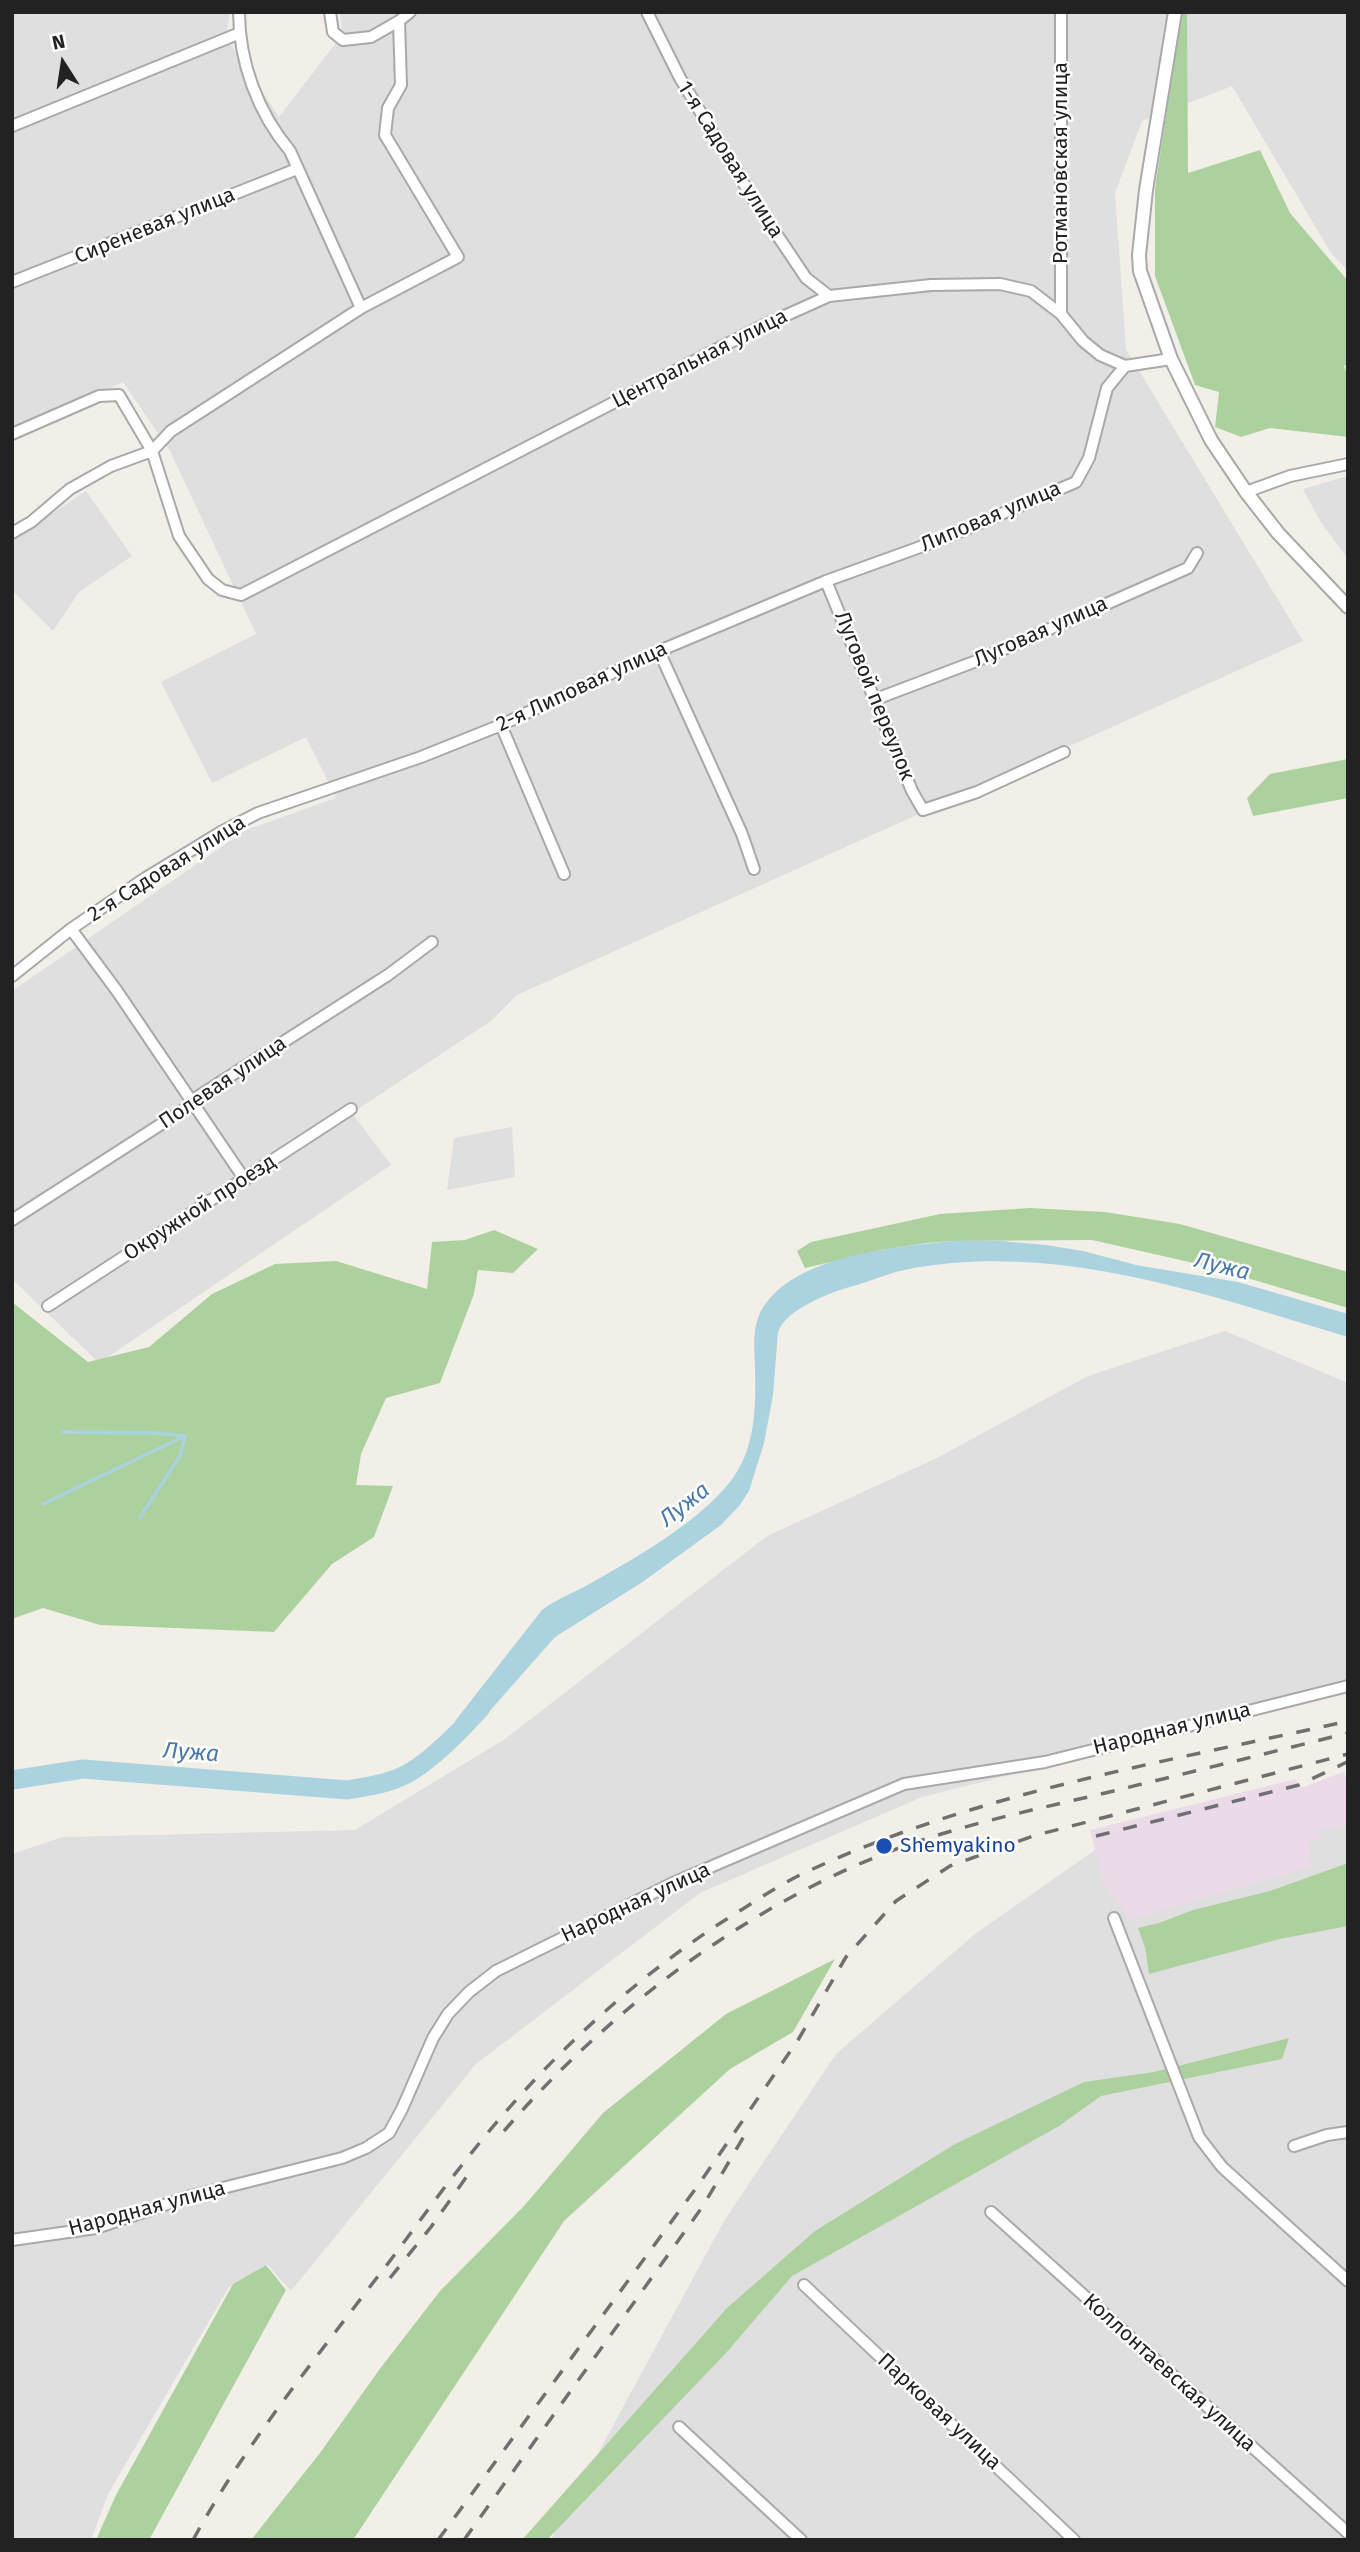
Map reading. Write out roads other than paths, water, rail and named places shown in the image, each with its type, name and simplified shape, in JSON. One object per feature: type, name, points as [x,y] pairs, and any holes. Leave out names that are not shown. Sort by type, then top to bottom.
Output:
[{"type":"street","points":[[239,12],[240,33],[252,87],[274,132],[290,151],[361,308]]},
{"type":"street","points":[[330,12],[333,32],[343,40],[371,37],[410,12]]},
{"type":"street","name":"1-я Садовая улица","points":[[647,12],[680,78],[767,221],[806,278],[829,296]]},
{"type":"street","name":"Ротмановская улица","points":[[1061,12],[1061,314]]},
{"type":"street","points":[[1175,12],[1146,190],[1139,255],[1140,271],[1171,359],[1211,440],[1278,533],[1348,607]]},
{"type":"street","points":[[12,533],[31,522],[70,489],[111,466],[152,451],[171,431],[361,308],[458,257],[386,135],[388,108],[401,85],[399,21]]},
{"type":"street","points":[[12,126],[240,33]]},
{"type":"street","name":"Сиреневая улица","points":[[12,282],[297,169]]},
{"type":"street","name":"Центральная улица","points":[[152,451],[179,536],[208,579],[222,590],[242,595],[760,327],[829,296],[930,285],[1000,284],[1031,290],[1061,314],[1083,341],[1100,355],[1125,366]]},
{"type":"street","points":[[1125,366],[1171,359]]},
{"type":"street","name":"Липовая улица","points":[[826,581],[946,538],[1076,482],[1089,458],[1107,388],[1125,366]]},
{"type":"street","points":[[12,434],[99,396],[119,395],[152,451]]},
{"type":"street","points":[[1246,492],[1290,476],[1348,464]]},
{"type":"street","name":"Луговая улица","points":[[876,699],[979,660],[1188,568],[1197,553]]},
{"type":"street","name":"2-я Липовая улица","points":[[334,787],[421,757],[500,725],[659,651],[826,581]]},
{"type":"street","name":"Луговой переулок","points":[[826,581],[912,791],[923,810],[977,792],[1064,752]]},
{"type":"street","points":[[659,651],[742,834],[754,869]]},
{"type":"street","points":[[500,725],[564,874]]},
{"type":"street","name":"2-я Садовая улица","points":[[12,976],[71,929],[144,879],[221,832],[258,813],[334,787]]},
{"type":"street","points":[[71,929],[117,991],[245,1180]]},
{"type":"street","name":"Полевая улица","points":[[12,1220],[388,975],[432,942]]},
{"type":"street","name":"Окружной проезд","points":[[48,1306],[351,1109]]},
{"type":"street","name":"Народная улица","points":[[12,2240],[96,2228],[191,2196],[342,2158],[366,2148],[389,2133],[433,2038],[448,2014],[496,1971],[673,1884],[904,1784],[1045,1762],[1348,1686]]},
{"type":"street","points":[[1114,1917],[1199,2137],[1222,2167],[1348,2281]]},
{"type":"street","points":[[1294,2146],[1327,2135],[1348,2132]]},
{"type":"street","name":"Коллонтаевская улица","points":[[991,2212],[1348,2533]]},
{"type":"street","name":"Парковая улица","points":[[804,2285],[1074,2540]]},
{"type":"street","points":[[679,2427],[801,2540]]},
{"type":"water","points":[[952,1241],[1046,1245],[1083,1251],[1136,1265],[1238,1282],[1348,1314],[1348,1337],[1187,1290],[1132,1277],[1077,1267],[1021,1262],[965,1262],[909,1269],[822,1297],[790,1316],[778,1332],[773,1395],[764,1443],[749,1491],[739,1506],[721,1525],[641,1583],[555,1637],[473,1730],[455,1721],[542,1610],[669,1536],[705,1508],[733,1478],[746,1453],[753,1427],[756,1324],[771,1297],[790,1281],[843,1258]]},
{"type":"waterway","points":[[63,1432],[157,1433],[183,1436]]},
{"type":"waterway","points":[[43,1504],[185,1436],[180,1456],[140,1518]]},
{"type":"waterway","name":"Лужа","points":[[12,1780],[83,1769],[348,1790],[389,1781],[412,1771],[439,1750],[481,1708]]},
{"type":"railway","points":[[193,2540],[233,2473],[278,2409],[492,2128],[557,2056],[592,2023],[629,1991],[706,1933],[798,1876],[863,1847],[930,1823],[1068,1783],[1348,1721]]},
{"type":"railway","points":[[504,2131],[586,2046],[678,1969],[779,1904],[832,1877],[912,1843],[966,1827],[1348,1733]]},
{"type":"railway","points":[[438,2540],[699,2184],[798,2040],[846,1957],[896,1901],[950,1866],[1033,1836],[1348,1754]]},
{"type":"railway","points":[[1096,1836],[1299,1785],[1347,1762]]},
{"type":"railway","points":[[464,2540],[703,2206],[747,2131]]},
{"type":"railway","points":[[390,2278],[431,2227],[472,2169]]},
{"type":"place","name":"Shemyakino","points":[[884,1846]]}]
